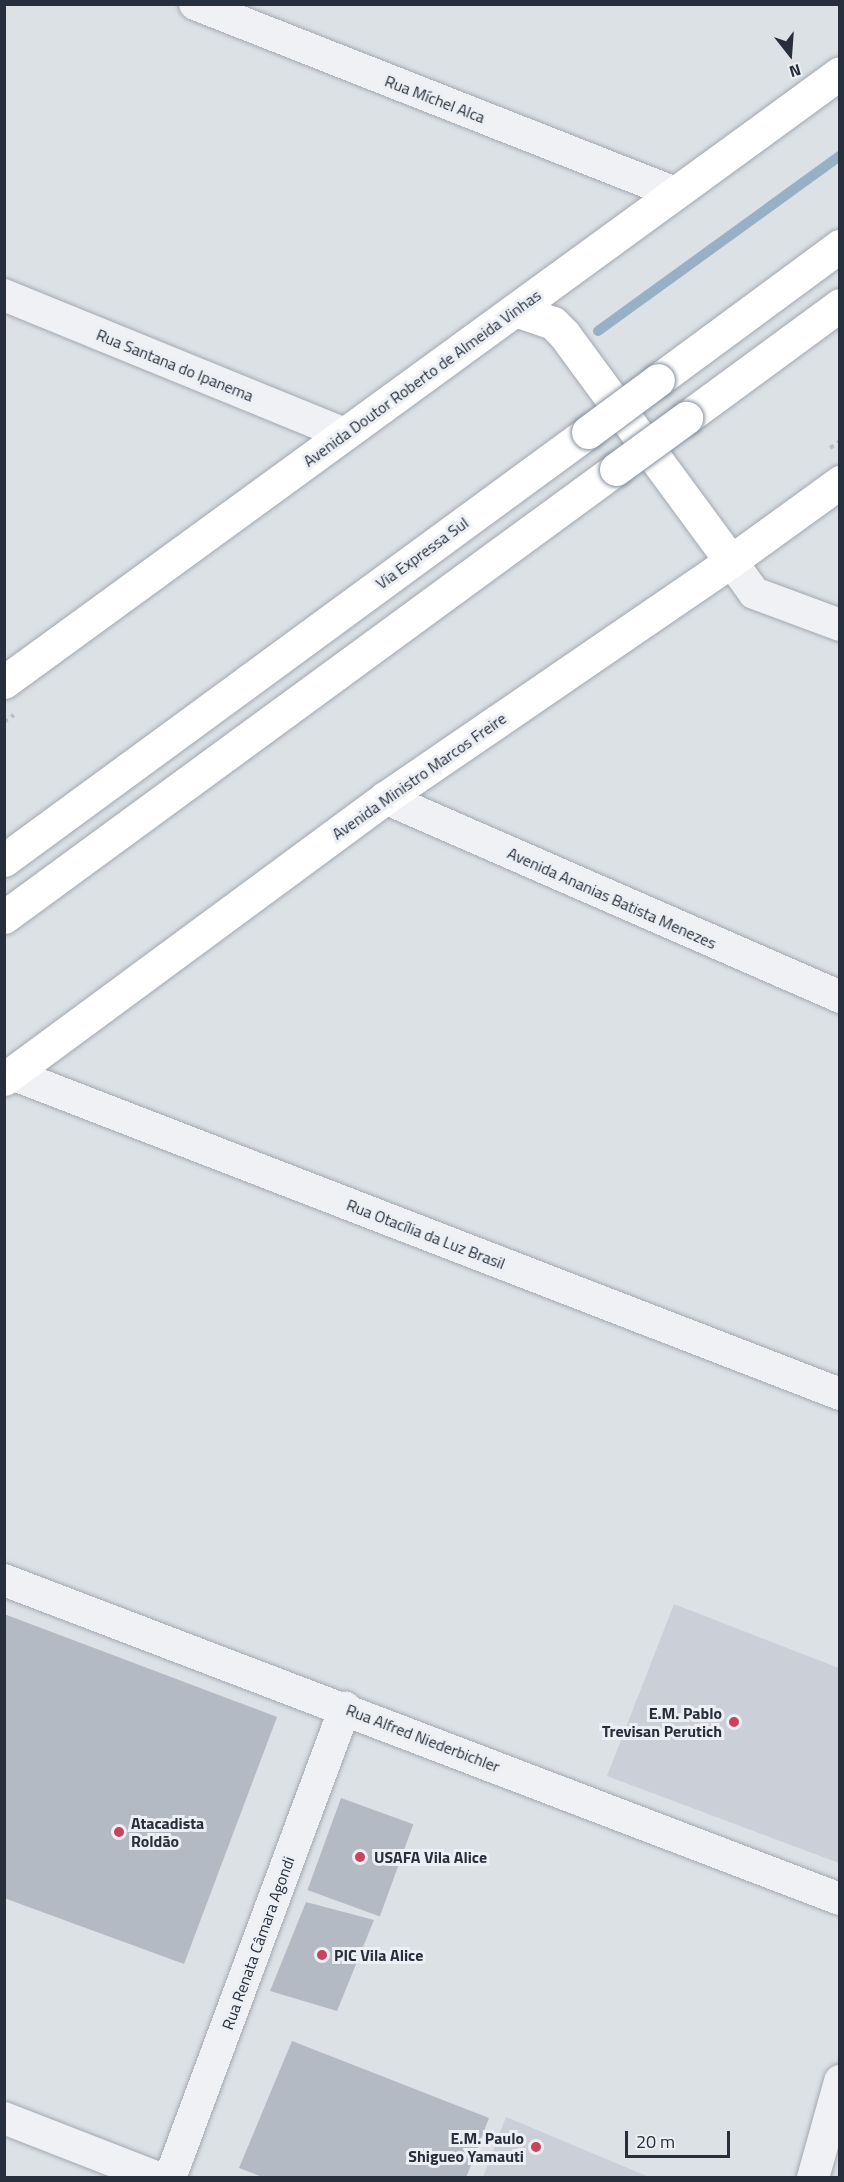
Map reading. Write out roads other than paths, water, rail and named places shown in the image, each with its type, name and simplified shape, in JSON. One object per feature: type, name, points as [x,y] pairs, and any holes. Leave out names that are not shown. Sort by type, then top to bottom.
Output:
[{"type":"main road","name":"Avenida Doutor Roberto de Almeida Vinhas","points":[[4,682],[840,73]]},
{"type":"main road","name":"Via Expressa Sul","points":[[4,860],[840,246]]},
{"type":"main road","points":[[4,917],[840,305]]},
{"type":"main road","points":[[515,310],[553,323],[564,334],[731,561]]},
{"type":"main road","name":"Avenida Ministro Marcos Freire","points":[[8,1076],[385,798],[731,561],[840,482]]},
{"type":"main road","points":[[4,850],[37,836]]},
{"type":"street","name":"Rua Míchel Alca","points":[[195,4],[675,193]]},
{"type":"street","name":"Rua Santana do Ipanema","points":[[4,295],[345,434]]},
{"type":"street","points":[[731,561],[754,593],[840,625]]},
{"type":"street","name":"Avenida Ananias Batista Menezes","points":[[385,798],[840,997]]},
{"type":"street","name":"Rua Otacília da Luz Brasil","points":[[8,1076],[840,1394]]},
{"type":"street","name":"Rua Alfred Niederbichler","points":[[4,1580],[345,1708],[840,1899]]},
{"type":"street","name":"Rua Renata Câmara Agondi","points":[[170,2178],[345,1708]]},
{"type":"street","points":[[813,2178],[840,2081]]},
{"type":"street","points":[[4,2118],[158,2178]]},
{"type":"waterway","points":[[598,331],[840,156]]},
{"type":"place","name":"E.M. Pablo Trevisan Perutich","points":[[734,1722]]},
{"type":"place","name":"Atacadista Roldão","points":[[119,1832]]},
{"type":"place","name":"USAFA Vila Alice","points":[[360,1857]]},
{"type":"place","name":"PIC Vila Alice","points":[[322,1955]]},
{"type":"place","name":"E.M. Paulo Shigueo Yamauti","points":[[536,2147]]}]
